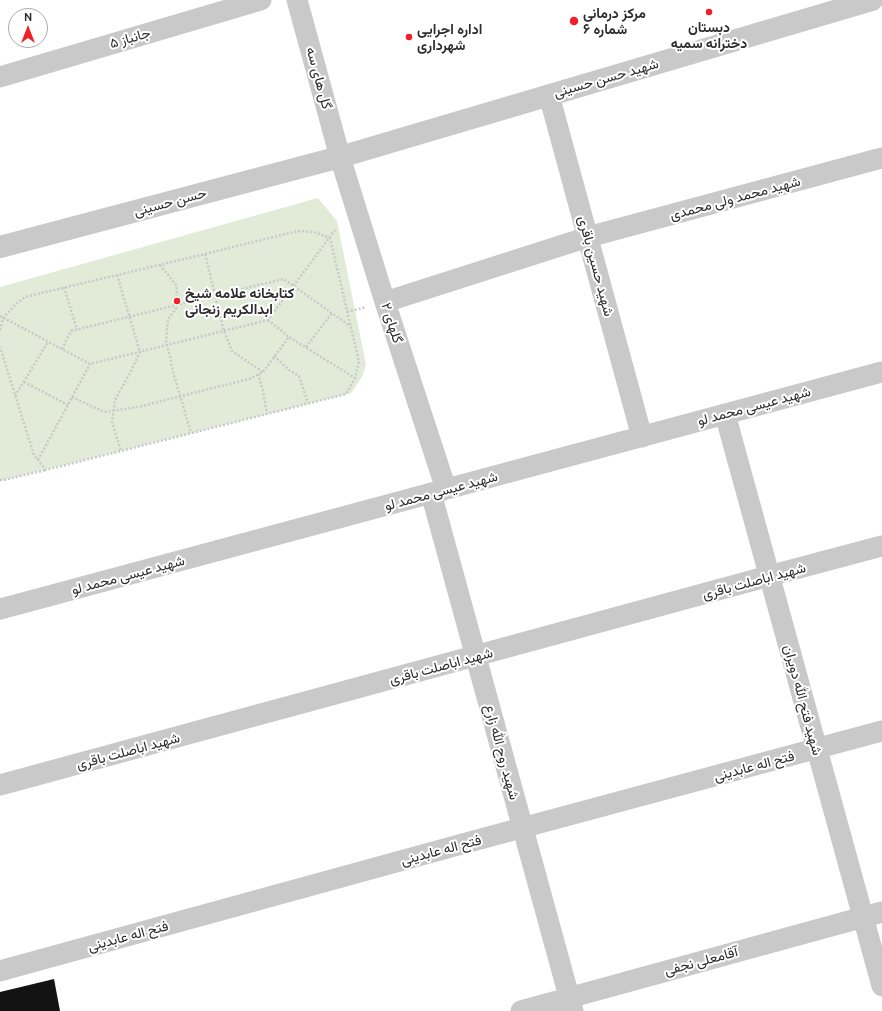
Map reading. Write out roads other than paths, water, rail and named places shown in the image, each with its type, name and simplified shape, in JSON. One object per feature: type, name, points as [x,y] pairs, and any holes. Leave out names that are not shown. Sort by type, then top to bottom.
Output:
[{"type":"street","name":"جانباز ۵","points":[[0,77],[260,0]]},
{"type":"street","name":"گل های سه","points":[[297,0],[340,157]]},
{"type":"street","name":"شهید حسن حسینی","points":[[340,157],[872,0]]},
{"type":"street","name":"شهید حسین باقری","points":[[549,95],[642,437]]},
{"type":"street","name":"حسن حسینی","points":[[0,247],[340,157]]},
{"type":"street","name":"گلهای ۲","points":[[340,157],[385,302],[438,491]]},
{"type":"street","name":"شهید محمد ولی محمدی","points":[[385,302],[588,237],[882,158]]},
{"type":"street","name":"شهید عیسی محمد لو","points":[[0,610],[882,372]]},
{"type":"street","name":"شهید فتح الله دویران","points":[[725,414],[817,749],[873,915],[882,986]]},
{"type":"street","name":"شهید روح الله زارع","points":[[438,491],[475,656],[571,1004]]},
{"type":"street","name":"شهید اباصلت باقری","points":[[0,786],[882,546]]},
{"type":"street","name":"فتح اله عابدینی","points":[[0,971],[882,731]]},
{"type":"street","name":"آقامعلی نجفی","points":[[521,1011],[571,1004],[873,915]]},
{"type":"place","name":"دبستان دخترانه سمیه","points":[[709,12]]},
{"type":"place","name":"مرکز درمانی شماره ۶","points":[[574,21]]},
{"type":"place","name":"اداره اجرایی شهرداری","points":[[409,37]]},
{"type":"place","name":"کتابخانه علامه شیخ ابدالکریم زنجانی","points":[[177,301]]}]
